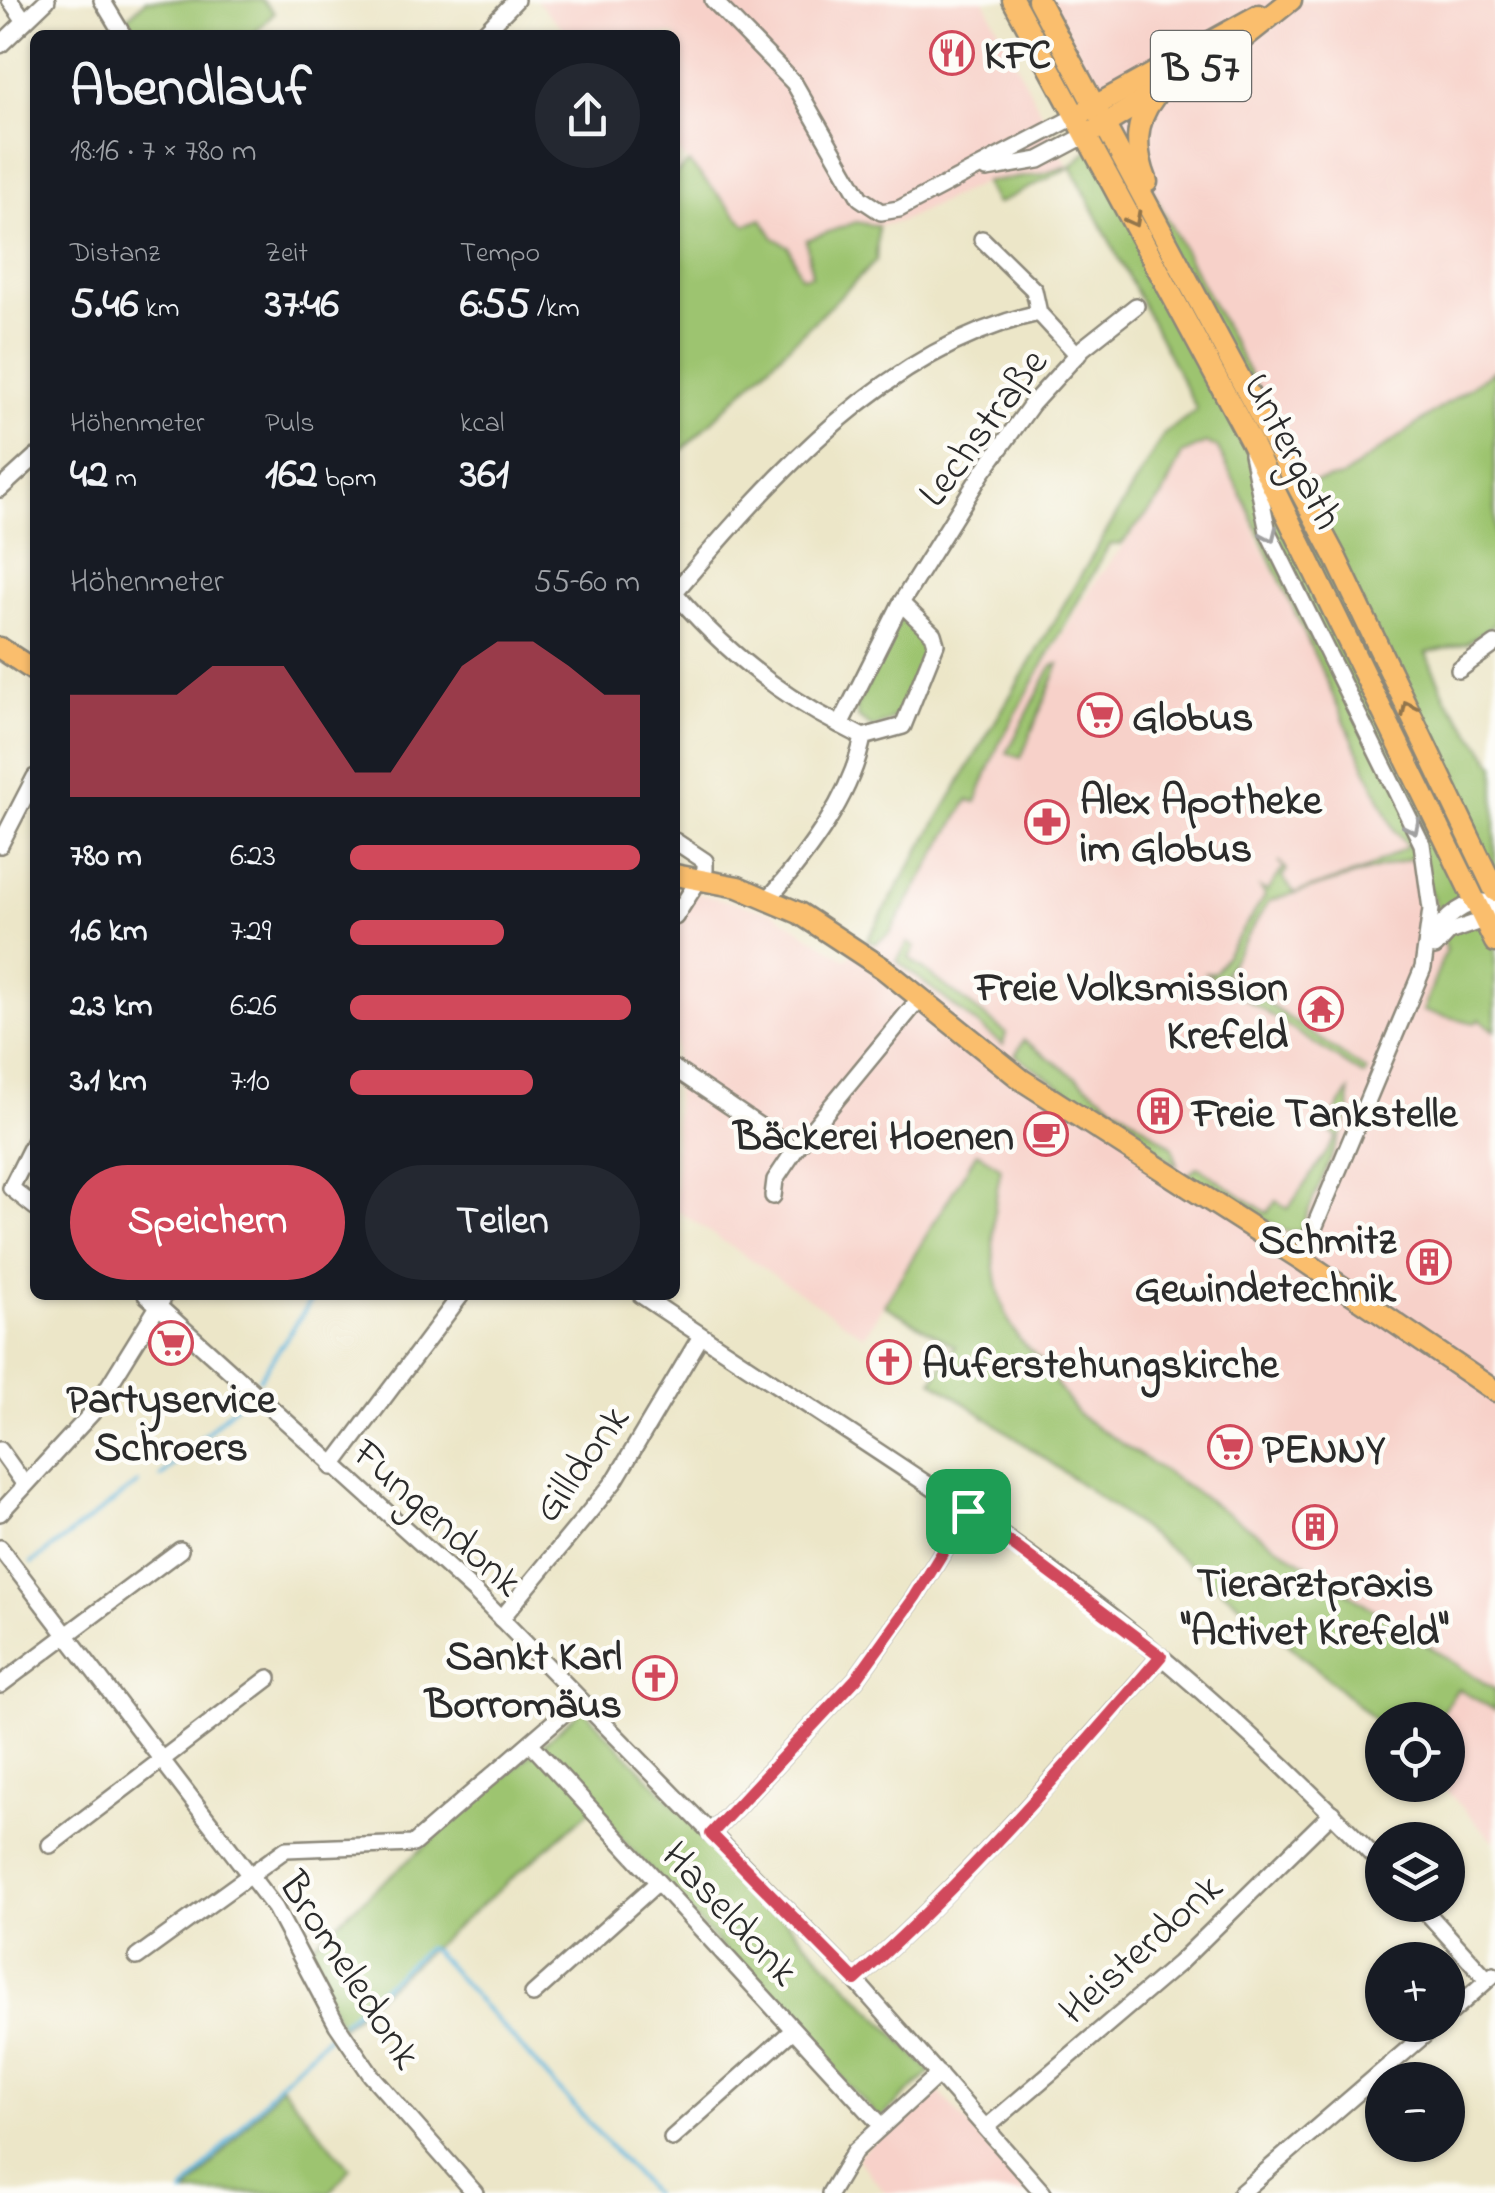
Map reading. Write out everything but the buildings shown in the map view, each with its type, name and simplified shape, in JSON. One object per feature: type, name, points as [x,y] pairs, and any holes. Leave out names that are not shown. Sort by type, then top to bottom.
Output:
[{"type":"main road","name":"Untergath","points":[[1013,0],[1165,231],[1335,556],[1490,907],[1495,942]]},
{"type":"main road","name":"Untergath","points":[[1038,0],[1092,120],[1250,440],[1490,907]]},
{"type":"main road","name":"B 57","points":[[1092,120],[1290,0]]},
{"type":"main road","name":"B 57","points":[[1092,120],[1156,96],[1241,40],[1290,0]]},
{"type":"main road","name":"Untergath","points":[[1156,96],[1144,110],[1138,154],[1165,231]]},
{"type":"main road","points":[[0,648],[30,668]]},
{"type":"main road","points":[[680,876],[770,897],[884,969],[1022,1080],[1301,1259],[1495,1392]]},
{"type":"street","points":[[10,0],[25,22]]},
{"type":"street","points":[[0,45],[48,0]]},
{"type":"street","points":[[102,0],[120,30]]},
{"type":"street","points":[[487,30],[516,0]]},
{"type":"street","points":[[713,0],[794,83],[860,198],[880,212],[899,208],[973,171],[1039,160],[1092,120]]},
{"type":"street","points":[[982,239],[1034,290],[1039,313],[1078,355]]},
{"type":"street","name":"Lechstraße","points":[[840,725],[901,603],[982,473],[1032,404],[1078,355],[1136,306]]},
{"type":"street","points":[[680,586],[752,502],[840,419],[909,369],[985,327],[1039,313]]},
{"type":"street","points":[[1250,440],[1268,532],[1422,844],[1431,909],[1423,968]]},
{"type":"street","points":[[0,489],[30,461]]},
{"type":"street","points":[[680,597],[732,650],[783,693],[862,737],[903,726],[936,644],[933,634],[901,603]]},
{"type":"street","points":[[1459,670],[1495,644]]},
{"type":"street","points":[[770,897],[795,871],[847,786],[862,737]]},
{"type":"street","points":[[0,845],[30,787]]},
{"type":"street","points":[[680,844],[704,861],[701,879],[680,909]]},
{"type":"street","points":[[1301,1259],[1442,921],[1490,907]]},
{"type":"street","points":[[773,1196],[774,1180],[796,1150],[920,998]]},
{"type":"street","points":[[680,1072],[796,1150]]},
{"type":"street","points":[[30,1150],[10,1188],[30,1203]]},
{"type":"street","points":[[0,1513],[92,1413],[155,1300]]},
{"type":"street","name":"Fungendonk","points":[[158,1300],[332,1467],[501,1618],[578,1702],[855,1980],[1044,2193]]},
{"type":"street","points":[[332,1467],[457,1300]]},
{"type":"street","points":[[648,1300],[968,1511],[1161,1656],[1365,1848]]},
{"type":"street","name":"Gilldonk","points":[[501,1618],[614,1482],[701,1336]]},
{"type":"street","points":[[0,1450],[25,1485]]},
{"type":"street","points":[[711,1834],[856,1679],[915,1597],[968,1511]]},
{"type":"street","name":"Bromeledonk","points":[[0,1548],[64,1638],[276,1908],[336,2025],[372,2075],[475,2193]]},
{"type":"street","points":[[0,1685],[180,1550]]},
{"type":"street","points":[[855,1980],[943,1901],[1019,1821],[1161,1656]]},
{"type":"street","points":[[50,1846],[162,1764],[269,1678]]},
{"type":"street","points":[[137,1957],[286,1849],[413,1844],[578,1702]]},
{"type":"street","name":"Haseldonk","points":[[532,1745],[882,2126]]},
{"type":"street","name":"Heisterdonk","points":[[987,2126],[1179,1963],[1332,1813]]},
{"type":"street","points":[[534,1994],[657,1883]]},
{"type":"street","points":[[1437,1922],[1491,1976],[1465,2000]]},
{"type":"street","points":[[672,2138],[792,2030]]},
{"type":"street","points":[[1241,2193],[1416,2042]]},
{"type":"street","points":[[830,2193],[855,2151],[939,2074]]},
{"type":"shaded area","points":[[536,0],[984,0],[1069,168],[984,182],[899,222],[806,240],[812,276],[801,277],[788,246],[746,225],[680,153],[680,30],[564,30]]},
{"type":"shaded area","points":[[1048,0],[1495,0],[1495,370],[1341,477],[1308,483]]},
{"type":"shaded area","points":[[1206,443],[1217,447],[1436,904],[1446,949],[1423,1011],[1480,1019],[1495,1031],[1495,1842],[1457,1802],[1465,1802],[1465,1702],[1449,1702],[1458,1690],[1137,1476],[1012,1362],[977,1153],[864,1336],[680,1212],[680,889],[773,912],[846,959],[867,940],[876,941],[1098,577],[1162,497],[1182,454]]},
{"type":"shaded area","points":[[934,2086],[1028,2193],[885,2193],[856,2157]]},
{"type":"green space","points":[[146,0],[262,0],[274,13],[258,30],[128,30],[123,22]]},
{"type":"green space","points":[[1116,123],[1308,483],[1341,477],[1495,370],[1495,624],[1467,643],[1426,653],[1446,698],[1495,765],[1495,1031],[1480,1019],[1475,1023],[1423,1011],[1446,949],[1436,904],[1413,858],[1269,901],[1224,974],[1367,1071],[1364,1076],[1206,973],[1215,972],[1265,896],[1260,888],[1268,891],[1284,867],[1287,870],[1282,877],[1295,893],[1363,871],[1408,846],[1395,832],[1243,498],[1217,447],[1206,443],[1182,454],[1162,497],[1121,544],[1109,545],[998,746],[976,802],[968,800],[890,933],[875,944],[867,940],[1164,434],[1197,410],[1071,166]]},
{"type":"green space","points":[[689,163],[746,225],[762,219],[774,238],[788,246],[801,277],[812,275],[806,240],[856,222],[878,226],[876,261],[680,452],[680,170]]},
{"type":"green space","points":[[1069,168],[996,204],[984,182],[1040,175]]},
{"type":"green space","points":[[902,615],[908,616],[930,639],[905,705],[886,723],[872,728],[858,717],[856,707]]},
{"type":"green space","points":[[1059,664],[1021,758],[1007,753],[1052,666]]},
{"type":"green space","points":[[908,943],[915,947],[909,958],[1006,1033],[1003,1045],[897,961]]},
{"type":"green space","points":[[1024,1040],[1173,1147],[1177,1166],[1015,1055]]},
{"type":"green space","points":[[1349,1091],[1350,1113],[1300,1231],[1287,1232],[1187,1175],[1198,1167],[1267,1213],[1276,1201],[1288,1209],[1337,1137],[1325,1128]]},
{"type":"green space","points":[[977,1152],[1001,1168],[993,1232],[996,1276],[1007,1317],[1020,1340],[1041,1361],[1080,1416],[1495,1690],[1495,1710],[1458,1689],[1449,1702],[1365,1702],[1365,1712],[1275,1633],[1164,1545],[933,1381],[955,1346],[884,1305]]},
{"type":"green space","points":[[583,1709],[931,2072],[880,2119],[593,1808],[341,2027],[305,1950]]},
{"type":"green space","points":[[281,2086],[350,2168],[330,2193],[187,2193]]},
{"type":"waterway","points":[[259,1379],[312,1300]]},
{"type":"waterway","points":[[161,1477],[241,1400]]},
{"type":"waterway","points":[[32,1563],[138,1483]]},
{"type":"waterway","points":[[342,2022],[427,1948],[434,1951],[652,2193]]},
{"type":"waterway","points":[[183,2193],[278,2084],[332,2032]]},
{"type":"place","name":"KFC","points":[[952,53]]},
{"type":"place","name":"Globus","points":[[1100,715]]},
{"type":"place","name":"Alex Apotheke im Globus","points":[[1047,822]]},
{"type":"place","name":"Freie Volksmission Krefeld","points":[[1321,1009]]},
{"type":"place","name":"Freie Tankstelle","points":[[1160,1111]]},
{"type":"place","name":"Bäckerei Hoenen","points":[[1046,1134]]},
{"type":"place","name":"Schmitz Gewindetechnik","points":[[1429,1262]]},
{"type":"place","name":"Partyservice Schroers","points":[[171,1343]]},
{"type":"place","name":"Auferstehungskirche","points":[[889,1362]]},
{"type":"place","name":"PENNY","points":[[1230,1447]]},
{"type":"place","name":"Tierarztpraxis \"Activet Krefeld\"","points":[[1315,1527]]},
{"type":"place","name":"Sankt Karl Borromäus","points":[[655,1678]]},
{"type":"route","points":[[968,1511],[1161,1656],[1019,1821],[943,1901],[855,1980],[711,1834],[856,1679],[915,1597],[968,1511]]}]
